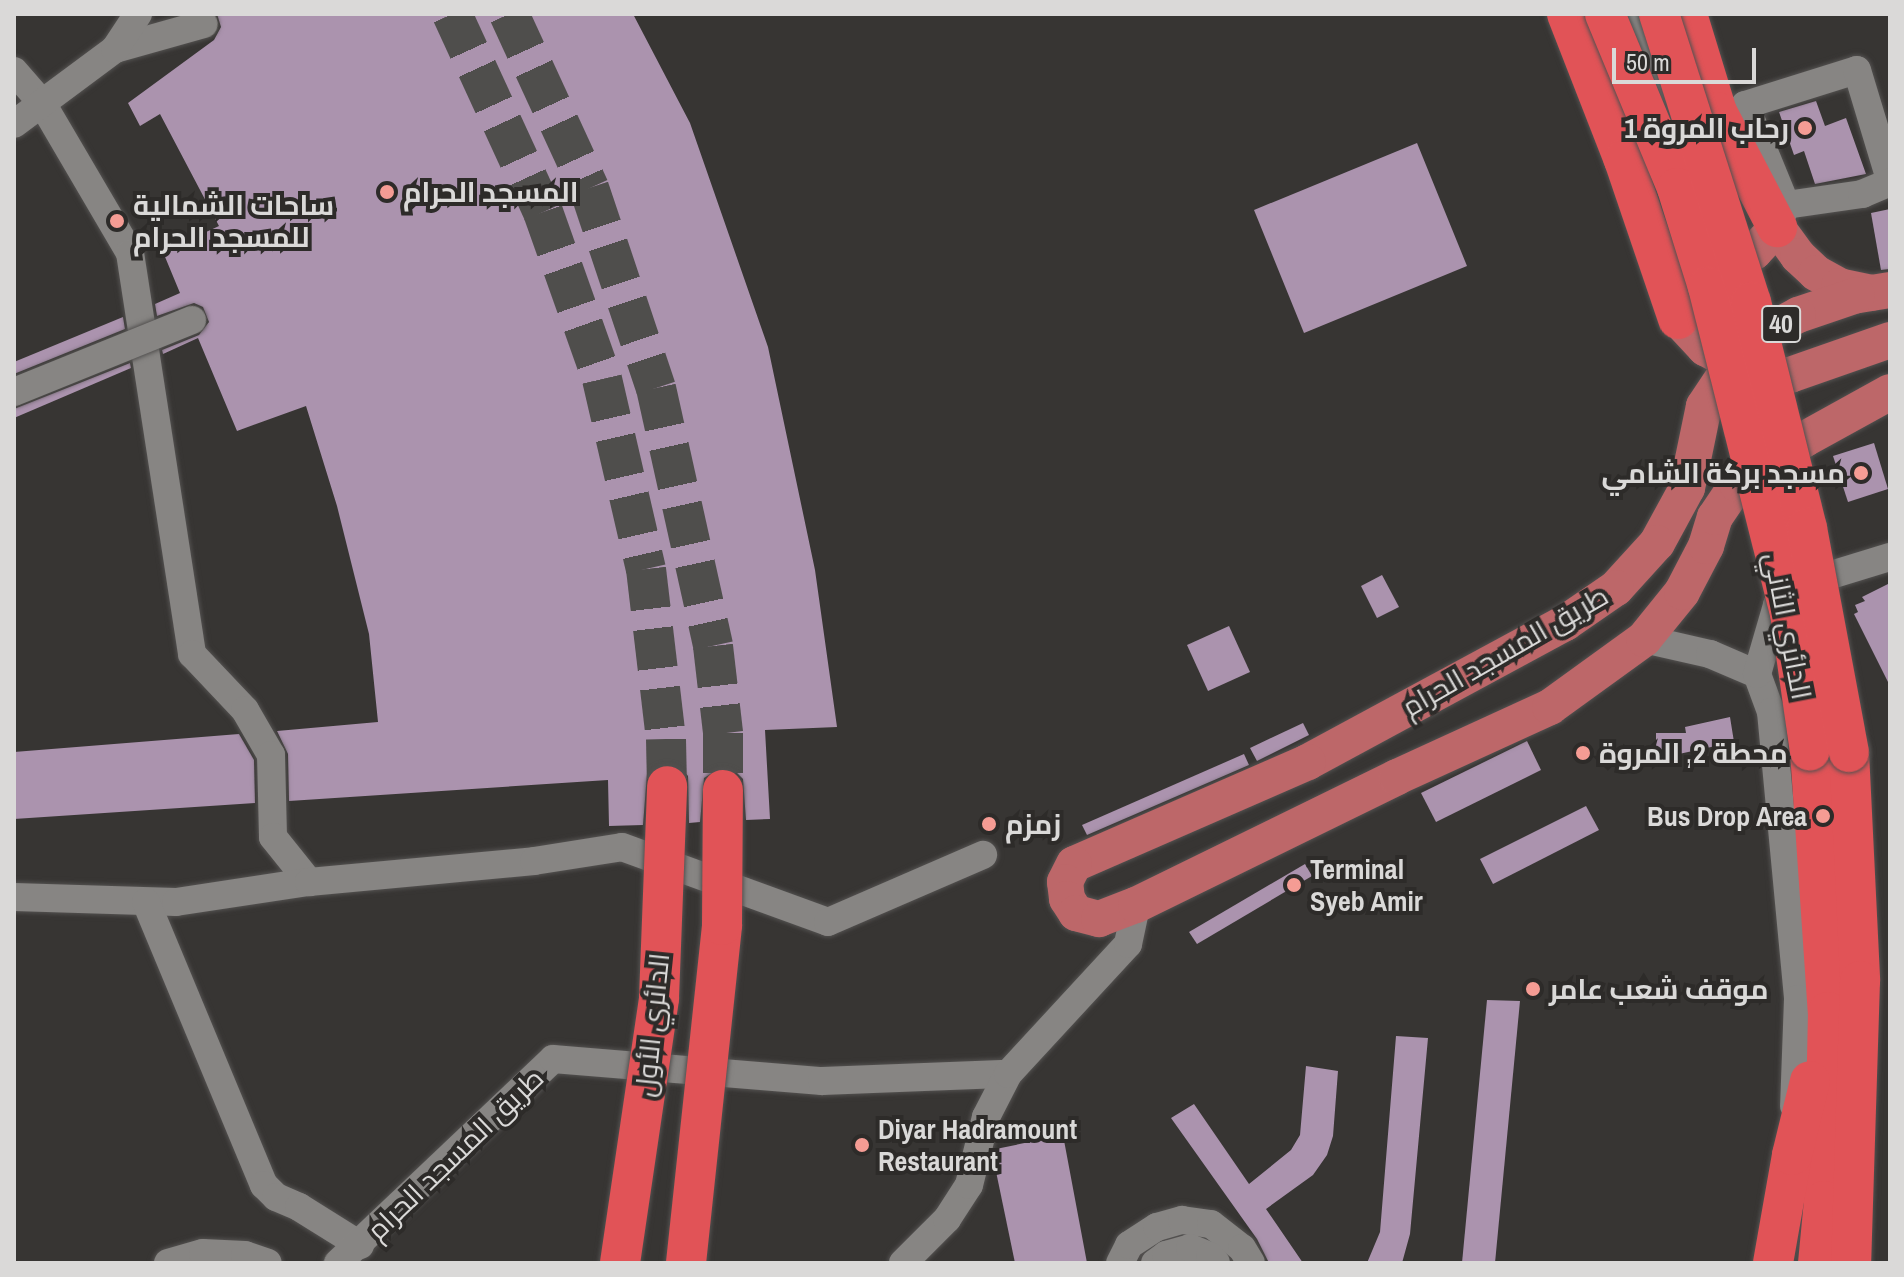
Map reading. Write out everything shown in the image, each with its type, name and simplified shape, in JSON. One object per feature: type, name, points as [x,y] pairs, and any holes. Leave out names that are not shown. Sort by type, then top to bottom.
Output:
[{"type":"highway","points":[[1567,14],[1624,160],[1653,253],[1678,319]]},
{"type":"highway","name":"الدائري الثاني","points":[[1605,14],[1677,188],[1708,287],[1790,613],[1810,751],[1828,1012],[1824,1201],[1818,1263]]},
{"type":"highway","name":"الدائري الثاني","points":[[1659,14],[1751,302],[1807,528],[1849,752],[1860,981],[1851,1263]]},
{"type":"highway","points":[[1687,14],[1717,112],[1781,216]]},
{"type":"highway","name":"الدائري الأول","points":[[620,1263],[659,998],[667,786]]},
{"type":"highway","points":[[686,1263],[722,925],[723,790]]},
{"type":"highway","points":[[1860,981],[1877,1176],[1873,1263]]},
{"type":"highway","points":[[1773,1262],[1792,1155],[1828,1012]]},
{"type":"main road","points":[[1653,253],[1688,267],[1723,265],[1754,252],[1781,216]]},
{"type":"main road","points":[[1781,216],[1798,256],[1816,273],[1839,286],[1881,292]]},
{"type":"main road","points":[[1881,292],[1856,307],[1852,326],[1860,337],[1883,342]]},
{"type":"main road","name":"طريق المسجد الحرام","points":[[1881,292],[1798,315],[1746,343],[1704,406],[1687,488],[1657,543],[1616,588],[1565,623],[1308,762],[1074,864],[1065,882],[1067,899],[1076,913],[1099,919],[1136,905],[1397,777],[1550,707],[1644,639],[1682,592],[1706,546],[1715,517],[1737,484],[1805,439],[1890,392]]},
{"type":"main road","points":[[1678,319],[1705,348],[1755,375],[1790,375],[1883,342]]},
{"type":"main road","points":[[1678,319],[1704,406]]},
{"type":"street","points":[[14,124],[115,49],[138,14]]},
{"type":"street","points":[[1629,14],[1723,265]]},
{"type":"street","points":[[115,49],[204,24]]},
{"type":"street","points":[[1857,70],[1890,181],[1862,194],[1781,216],[1745,105],[1857,70]]},
{"type":"street","points":[[14,71],[42,103],[130,253],[192,654],[245,710],[271,755],[273,837],[309,882]]},
{"type":"street","points":[[14,392],[192,320]]},
{"type":"street","points":[[1792,1155],[1798,999],[1771,712],[1757,674],[1777,605],[1795,586],[1890,557]]},
{"type":"street","points":[[1644,639],[1710,654],[1757,674]]},
{"type":"street","points":[[14,897],[176,902],[309,882],[534,861],[622,847],[828,922],[983,855]]},
{"type":"street","points":[[146,902],[264,1185],[276,1197],[299,1207],[360,1245]]},
{"type":"street","points":[[903,1263],[947,1219],[969,1185],[986,1117],[1008,1074],[1128,944],[1136,905]]},
{"type":"street","name":"طريق المسجد الحرام","points":[[338,1263],[553,1059],[822,1081],[1008,1074]]},
{"type":"street","points":[[1120,1263],[1129,1245],[1157,1227],[1182,1220],[1211,1224],[1242,1248],[1251,1263]]},
{"type":"street","points":[[1155,1263],[1166,1255],[1190,1248],[1210,1256],[1216,1263]]},
{"type":"street","points":[[168,1263],[203,1253],[245,1255],[268,1263]]},
{"type":"building","points":[[217,14],[633,14],[690,123],[768,347],[815,570],[837,727],[765,730],[770,819],[746,820],[743,779],[735,771],[722,767],[704,778],[700,822],[689,823],[688,776],[679,766],[667,763],[656,766],[647,774],[643,825],[609,826],[608,780],[289,801],[288,754],[277,731],[378,722],[369,634],[337,506],[306,406],[237,431],[198,338],[163,354],[162,350],[199,335],[209,322],[203,307],[194,303],[157,316],[155,304],[180,293],[163,252],[219,226],[160,114],[140,126],[128,103],[214,40],[221,27]]},
{"type":"building","points":[[1816,101],[1825,126],[1846,118],[1866,174],[1815,184],[1804,151],[1794,155],[1779,112]]},
{"type":"building","points":[[1417,143],[1467,266],[1304,333],[1254,210]]},
{"type":"building","points":[[1890,209],[1890,269],[1881,270],[1871,213]]},
{"type":"building","points":[[123,317],[125,329],[14,374],[14,362]]},
{"type":"building","points":[[130,363],[131,368],[14,418],[14,409]]},
{"type":"building","name":"مسجد بركة الشامي","points":[[1874,443],[1888,489],[1848,502],[1833,456]]},
{"type":"building","points":[[1382,575],[1399,607],[1377,618],[1361,586]]},
{"type":"building","points":[[1890,583],[1890,686],[1854,614],[1858,612],[1855,605],[1865,601],[1862,597]]},
{"type":"building","points":[[1229,626],[1250,672],[1208,691],[1187,645]]},
{"type":"building","points":[[1730,717],[1734,742],[1656,759],[1656,733],[1686,733],[1685,727]]},
{"type":"building","points":[[1303,723],[1309,735],[1257,761],[1250,748]]},
{"type":"building","points":[[239,734],[254,760],[255,803],[14,819],[14,752]]},
{"type":"building","points":[[1527,741],[1541,770],[1436,822],[1421,793]]},
{"type":"building","points":[[1244,754],[1249,765],[1087,835],[1082,825]]},
{"type":"building","points":[[1586,806],[1599,830],[1493,884],[1480,859]]},
{"type":"building","points":[[1305,864],[1312,876],[1197,944],[1189,932]]},
{"type":"building","points":[[1487,1000],[1520,1001],[1495,1263],[1462,1263]]},
{"type":"building","points":[[1396,1036],[1428,1038],[1410,1234],[1402,1263],[1367,1263],[1380,1232]]},
{"type":"building","points":[[1306,1066],[1338,1071],[1333,1136],[1327,1155],[1313,1175],[1266,1209],[1303,1263],[1269,1263],[1257,1239],[1171,1118],[1194,1104],[1249,1184],[1291,1150],[1300,1135]]},
{"type":"building","points":[[1063,1135],[1087,1263],[1015,1263],[993,1157],[996,1149]]},
{"type":"tunnel","points":[[452,14],[543,212],[602,379],[646,569],[666,739],[667,786]]},
{"type":"tunnel","points":[[509,14],[589,188],[656,388],[713,646],[723,733],[723,790]]},
{"type":"place","name":"رحاب المروة 1","points":[[1805,128]]},
{"type":"place","name":"المسجد الحرام","points":[[387,192]]},
{"type":"place","name":"ساحات الشمالية للمسجد الحرام","points":[[117,221]]},
{"type":"place","name":"مسجد بركة الشامي","points":[[1861,473]]},
{"type":"place","name":"محطة 2, المروة","points":[[1583,753]]},
{"type":"place","name":"Bus Drop Area","points":[[1823,816]]},
{"type":"place","name":"زمزم","points":[[989,824]]},
{"type":"place","name":"Terminal Syeb Amir","points":[[1294,885]]},
{"type":"place","name":"موقف شعب عامر","points":[[1533,989]]},
{"type":"place","name":"Diyar Hadramount Restaurant","points":[[862,1145]]}]
